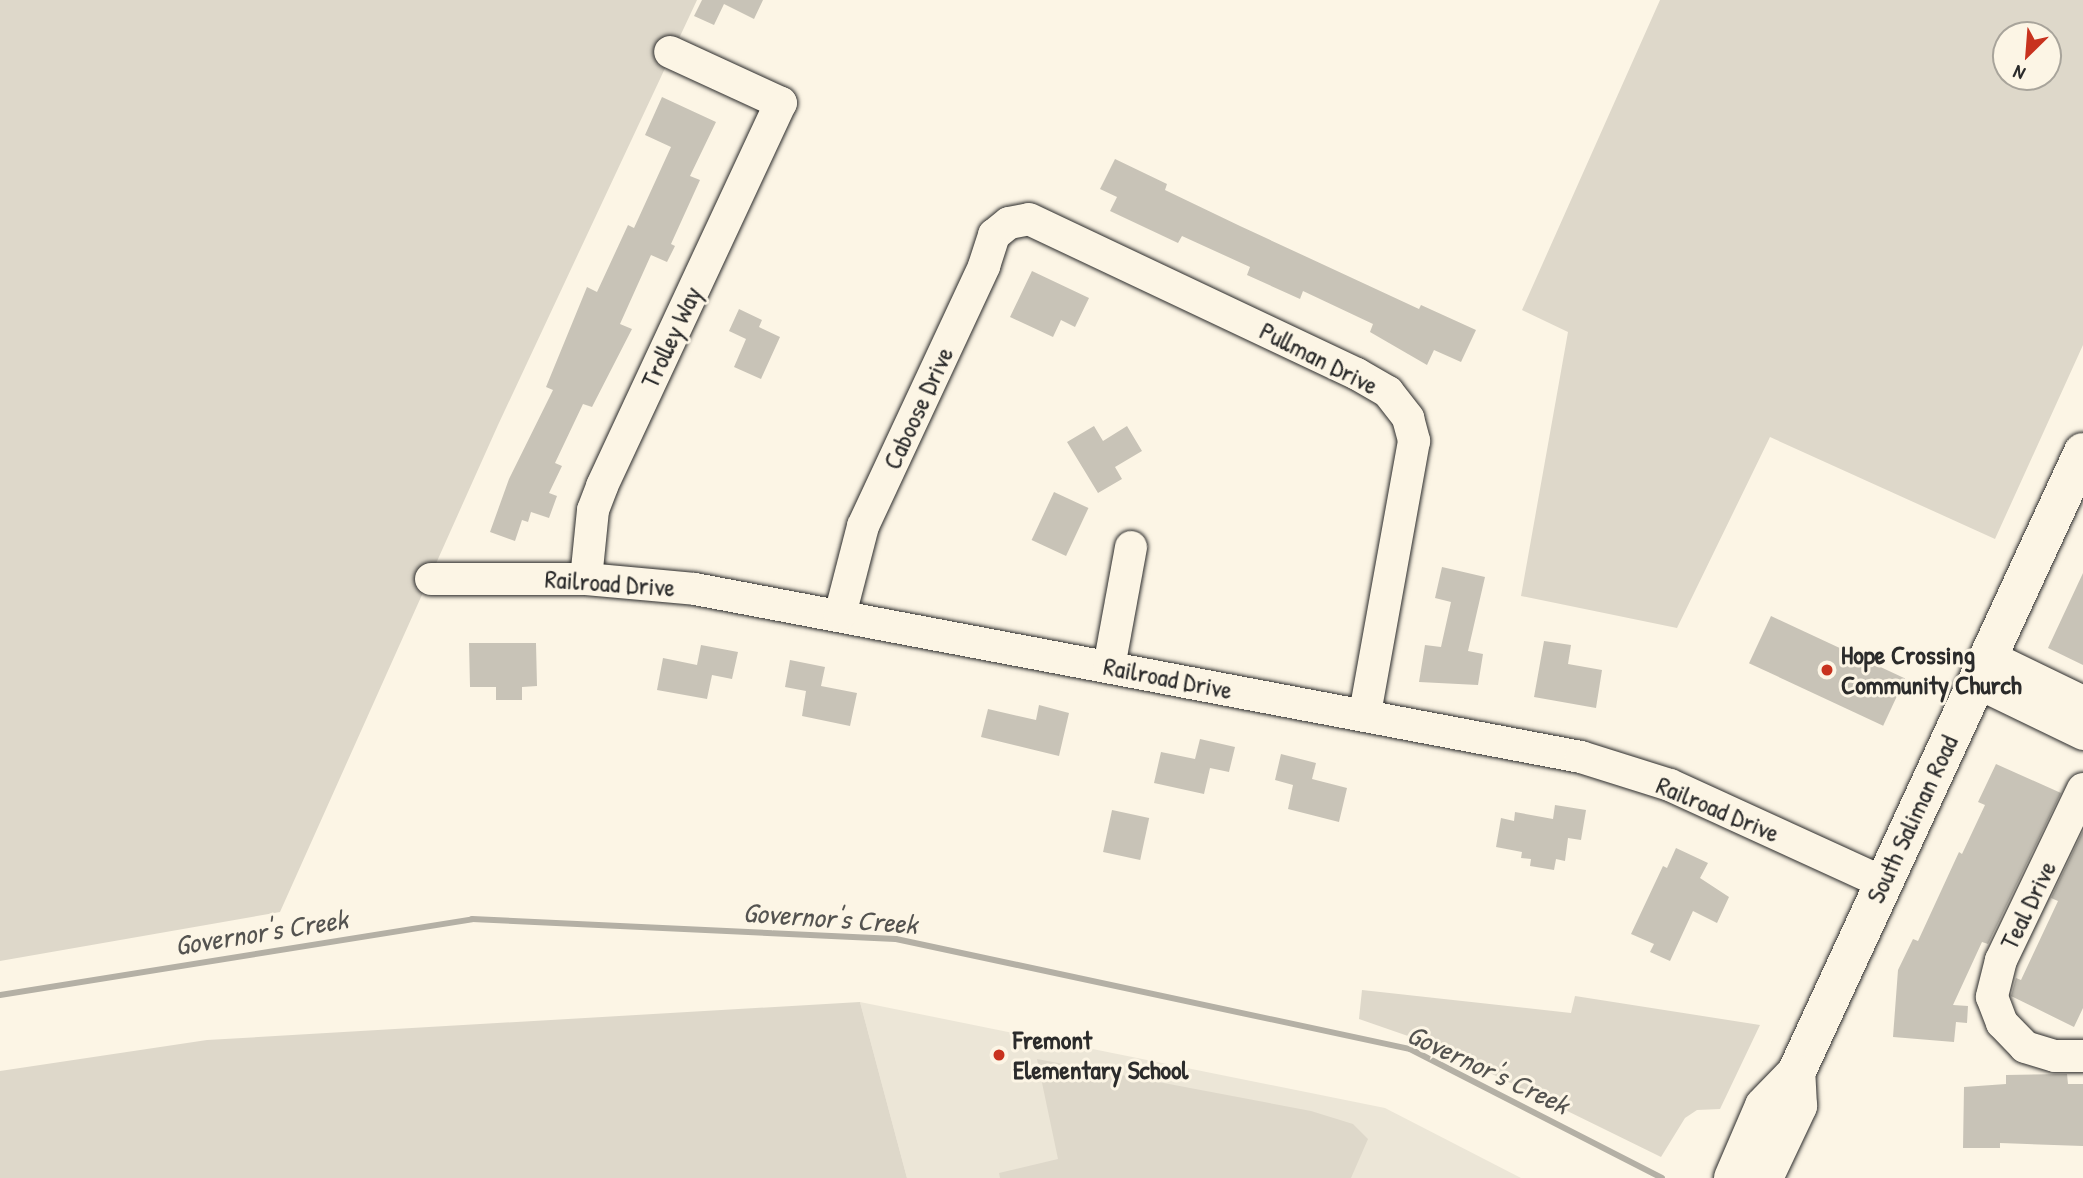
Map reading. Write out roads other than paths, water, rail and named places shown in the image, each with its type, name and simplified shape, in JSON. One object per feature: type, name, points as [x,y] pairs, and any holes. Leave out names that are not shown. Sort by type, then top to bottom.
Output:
[{"type":"main road","name":"South Saliman Road","points":[[1733,1178],[1764,1106],[1796,1073],[2083,452]]},
{"type":"main road","name":"South Saliman Road","points":[[1764,1178],[1798,1106],[1796,1073]]},
{"type":"street","name":"Trolley Way","points":[[586,579],[593,510],[601,486],[781,103],[670,52]]},
{"type":"street","name":"Caboose Drive","points":[[840,615],[863,526],[984,266],[988,249],[994,236],[1022,219]]},
{"type":"street","name":"Pullman Drive","points":[[1022,219],[1357,374],[1388,392],[1408,418],[1414,442],[1365,714]]},
{"type":"street","points":[[1110,667],[1130,547]]},
{"type":"street","name":"Railroad Drive","points":[[431,579],[586,579],[695,589],[1581,757],[1670,785],[1882,882]]},
{"type":"street","points":[[1982,669],[2063,703],[2083,734]]},
{"type":"street","name":"Teal Drive","points":[[2083,789],[2001,960],[1992,997],[2002,1023],[2025,1046],[2040,1053],[2083,1056]]},
{"type":"waterway","name":"Governor's Creek","points":[[0,995],[472,919],[896,939],[1410,1049],[1662,1178]]},
{"type":"place","name":"Hope Crossing Community Church","points":[[1827,670]]},
{"type":"place","name":"Fremont Elementary School","points":[[999,1055]]}]
